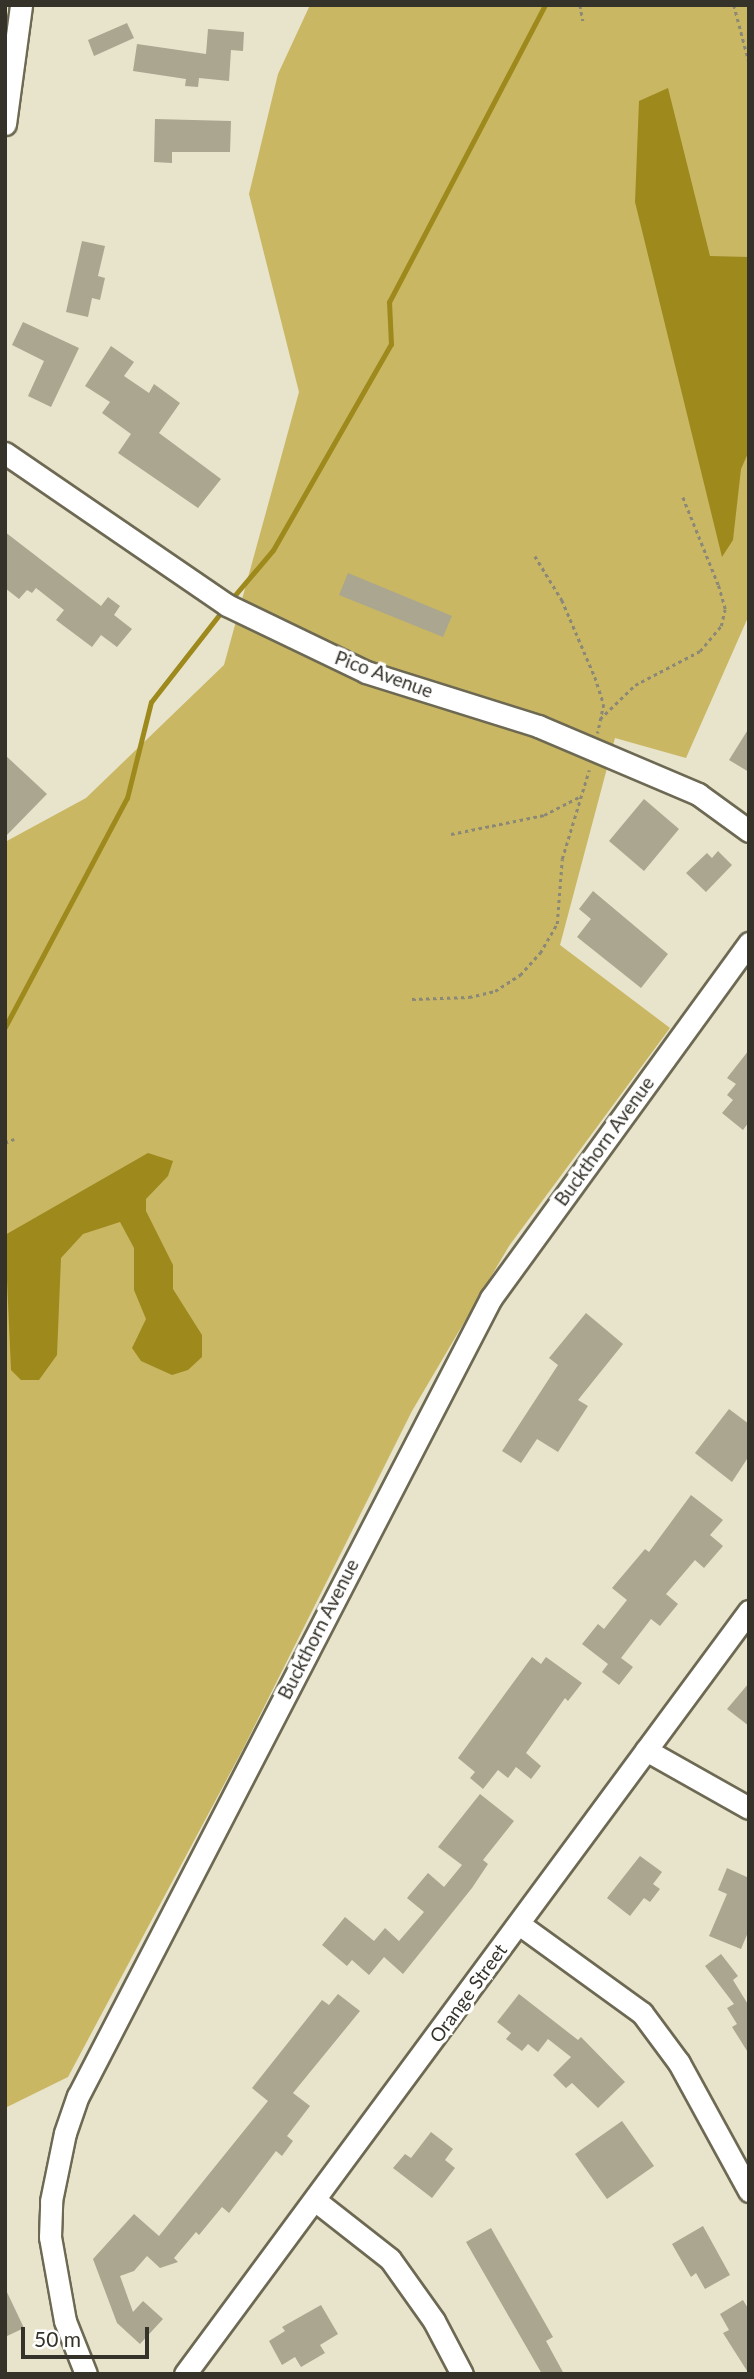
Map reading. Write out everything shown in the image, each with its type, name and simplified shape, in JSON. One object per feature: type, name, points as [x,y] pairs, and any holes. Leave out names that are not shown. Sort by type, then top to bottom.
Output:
[{"type":"street","points":[[5,124],[21,5]]},
{"type":"street","name":"Pico Avenue","points":[[5,453],[227,605],[366,672],[538,726],[698,794],[749,831]]},
{"type":"street","name":"Buckthorn Avenue","points":[[86,2374],[65,2321],[50,2237],[54,2188],[78,2096],[491,1298],[749,943]]},
{"type":"street","name":"Orange Street","points":[[185,2374],[316,2201],[749,1611]]},
{"type":"street","points":[[646,1751],[749,1808]]},
{"type":"street","points":[[519,1924],[642,2013],[678,2063],[749,2191]]},
{"type":"street","points":[[316,2201],[390,2259],[434,2321],[462,2374]]},
{"type":"path","points":[[580,5],[583,21]]},
{"type":"path","points":[[734,5],[749,62]]},
{"type":"path","points":[[600,719],[635,685],[701,651],[721,626],[724,609],[718,585],[682,496]]},
{"type":"path","points":[[412,999],[469,997],[495,991],[520,975],[540,953],[557,924],[562,859],[594,750],[604,704],[596,677],[562,600],[535,556]]},
{"type":"path","points":[[451,834],[544,815],[581,796]]},
{"type":"path","points":[[5,1143],[14,1139]]},
{"type":"shaded area","points":[[310,5],[749,5],[749,615],[686,758],[615,738],[560,945],[670,1028],[509,1246],[412,1411],[244,1747],[68,2077],[5,2108],[5,842],[86,798],[224,665],[299,392],[249,194],[278,74]]},
{"type":"shaded area","points":[[668,88],[710,256],[749,257],[749,451],[741,469],[733,540],[722,557],[635,202],[639,101]]},
{"type":"shaded area","points":[[148,1153],[173,1161],[168,1176],[146,1199],[146,1211],[173,1265],[173,1289],[202,1335],[202,1357],[188,1370],[172,1375],[141,1361],[132,1348],[146,1319],[134,1290],[134,1248],[120,1222],[83,1234],[61,1258],[57,1355],[39,1380],[21,1380],[11,1370],[5,1235]]},
{"type":"building","points":[[127,23],[134,38],[94,56],[88,40]]},
{"type":"building","points":[[208,29],[244,32],[243,51],[231,50],[229,81],[199,78],[198,87],[185,86],[186,79],[133,71],[137,44],[206,54]]},
{"type":"building","points":[[155,119],[231,121],[230,152],[172,152],[172,163],[154,162]]},
{"type":"building","points":[[82,241],[105,246],[98,276],[105,278],[100,300],[92,298],[88,317],[66,312]]},
{"type":"building","points":[[23,322],[79,348],[51,407],[28,396],[44,361],[12,345]]},
{"type":"building","points":[[111,346],[134,362],[124,376],[149,393],[154,384],[180,403],[159,433],[221,479],[198,508],[118,453],[131,434],[102,413],[110,402],[85,386]]},
{"type":"building","points":[[5,532],[101,606],[108,597],[120,606],[114,615],[132,629],[117,647],[101,635],[92,647],[56,620],[64,610],[36,588],[32,593],[27,590],[19,599],[5,588]]},
{"type":"building","points":[[348,573],[452,616],[443,637],[339,595]]},
{"type":"building","points":[[749,728],[749,772],[729,760]]},
{"type":"building","points":[[5,755],[47,794],[5,837]]},
{"type":"building","points":[[644,799],[679,829],[644,871],[609,841]]},
{"type":"building","points":[[718,851],[732,865],[706,892],[686,873],[707,853],[712,858]]},
{"type":"building","points":[[593,891],[668,954],[641,988],[577,937],[591,919],[579,909]]},
{"type":"building","points":[[749,1050],[749,1122],[743,1130],[722,1113],[733,1100],[727,1095],[736,1084],[727,1078]]},
{"type":"building","points":[[586,1313],[623,1344],[578,1400],[588,1406],[558,1452],[537,1439],[521,1463],[502,1451],[558,1365],[549,1358]]},
{"type":"building","points":[[729,1409],[749,1424],[749,1456],[732,1482],[695,1453]]},
{"type":"building","points":[[691,1495],[723,1520],[710,1535],[723,1546],[704,1568],[695,1560],[666,1594],[678,1604],[660,1626],[651,1619],[621,1658],[633,1667],[619,1685],[602,1672],[608,1664],[582,1644],[598,1624],[604,1629],[627,1600],[612,1588],[645,1549],[649,1552]]},
{"type":"building","points":[[532,1657],[541,1664],[546,1657],[582,1683],[568,1701],[565,1698],[526,1753],[541,1766],[531,1779],[516,1767],[508,1778],[498,1770],[483,1789],[470,1778],[475,1772],[458,1758]]},
{"type":"building","points":[[749,1683],[749,1726],[727,1709]]},
{"type":"building","points":[[480,1794],[514,1821],[483,1860],[488,1864],[472,1888],[403,1974],[384,1957],[369,1975],[352,1960],[347,1966],[322,1945],[345,1917],[374,1941],[385,1928],[399,1941],[424,1912],[407,1898],[428,1873],[444,1887],[462,1865],[438,1847]]},
{"type":"building","points":[[640,1856],[662,1872],[653,1884],[660,1889],[650,1902],[644,1898],[630,1916],[607,1898]]},
{"type":"building","points":[[727,1868],[749,1878],[749,1930],[741,1949],[709,1936],[727,1894],[718,1890]]},
{"type":"building","points":[[721,1954],[738,1976],[733,1980],[749,2006],[749,2054],[732,2027],[737,2024],[727,2008],[734,2004],[705,1966]]},
{"type":"building","points":[[338,1994],[360,2011],[293,2093],[310,2106],[287,2136],[293,2141],[282,2156],[276,2151],[229,2213],[222,2207],[199,2235],[196,2232],[174,2258],[178,2262],[160,2268],[147,2256],[134,2271],[120,2276],[133,2312],[143,2301],[163,2319],[140,2344],[117,2323],[93,2259],[134,2214],[159,2236],[268,2101],[252,2088],[322,2000],[329,2005]]},
{"type":"building","points":[[519,1994],[578,2040],[581,2037],[625,2082],[598,2108],[572,2083],[566,2088],[553,2075],[571,2057],[548,2039],[538,2052],[528,2044],[522,2051],[506,2039],[511,2033],[497,2022]]},
{"type":"building","points":[[622,2121],[654,2166],[607,2199],[575,2154]]},
{"type":"building","points":[[431,2132],[453,2149],[445,2160],[455,2168],[432,2198],[393,2168],[405,2154],[411,2158]]},
{"type":"building","points":[[703,2226],[730,2275],[705,2289],[696,2273],[691,2277],[672,2244]]},
{"type":"building","points":[[491,2228],[553,2337],[546,2341],[564,2374],[542,2374],[466,2242]]},
{"type":"building","points":[[5,2288],[24,2328],[5,2337]]},
{"type":"building","points":[[743,2300],[749,2310],[749,2374],[723,2333],[729,2330],[720,2314]]},
{"type":"building","points":[[321,2305],[338,2334],[320,2345],[325,2353],[301,2367],[295,2357],[282,2365],[269,2341],[285,2331],[282,2327]]},
{"type":"waterway","points":[[229,602],[273,550],[391,344],[389,302],[545,5]]},
{"type":"waterway","points":[[5,1027],[127,798],[151,702],[223,610]]}]
